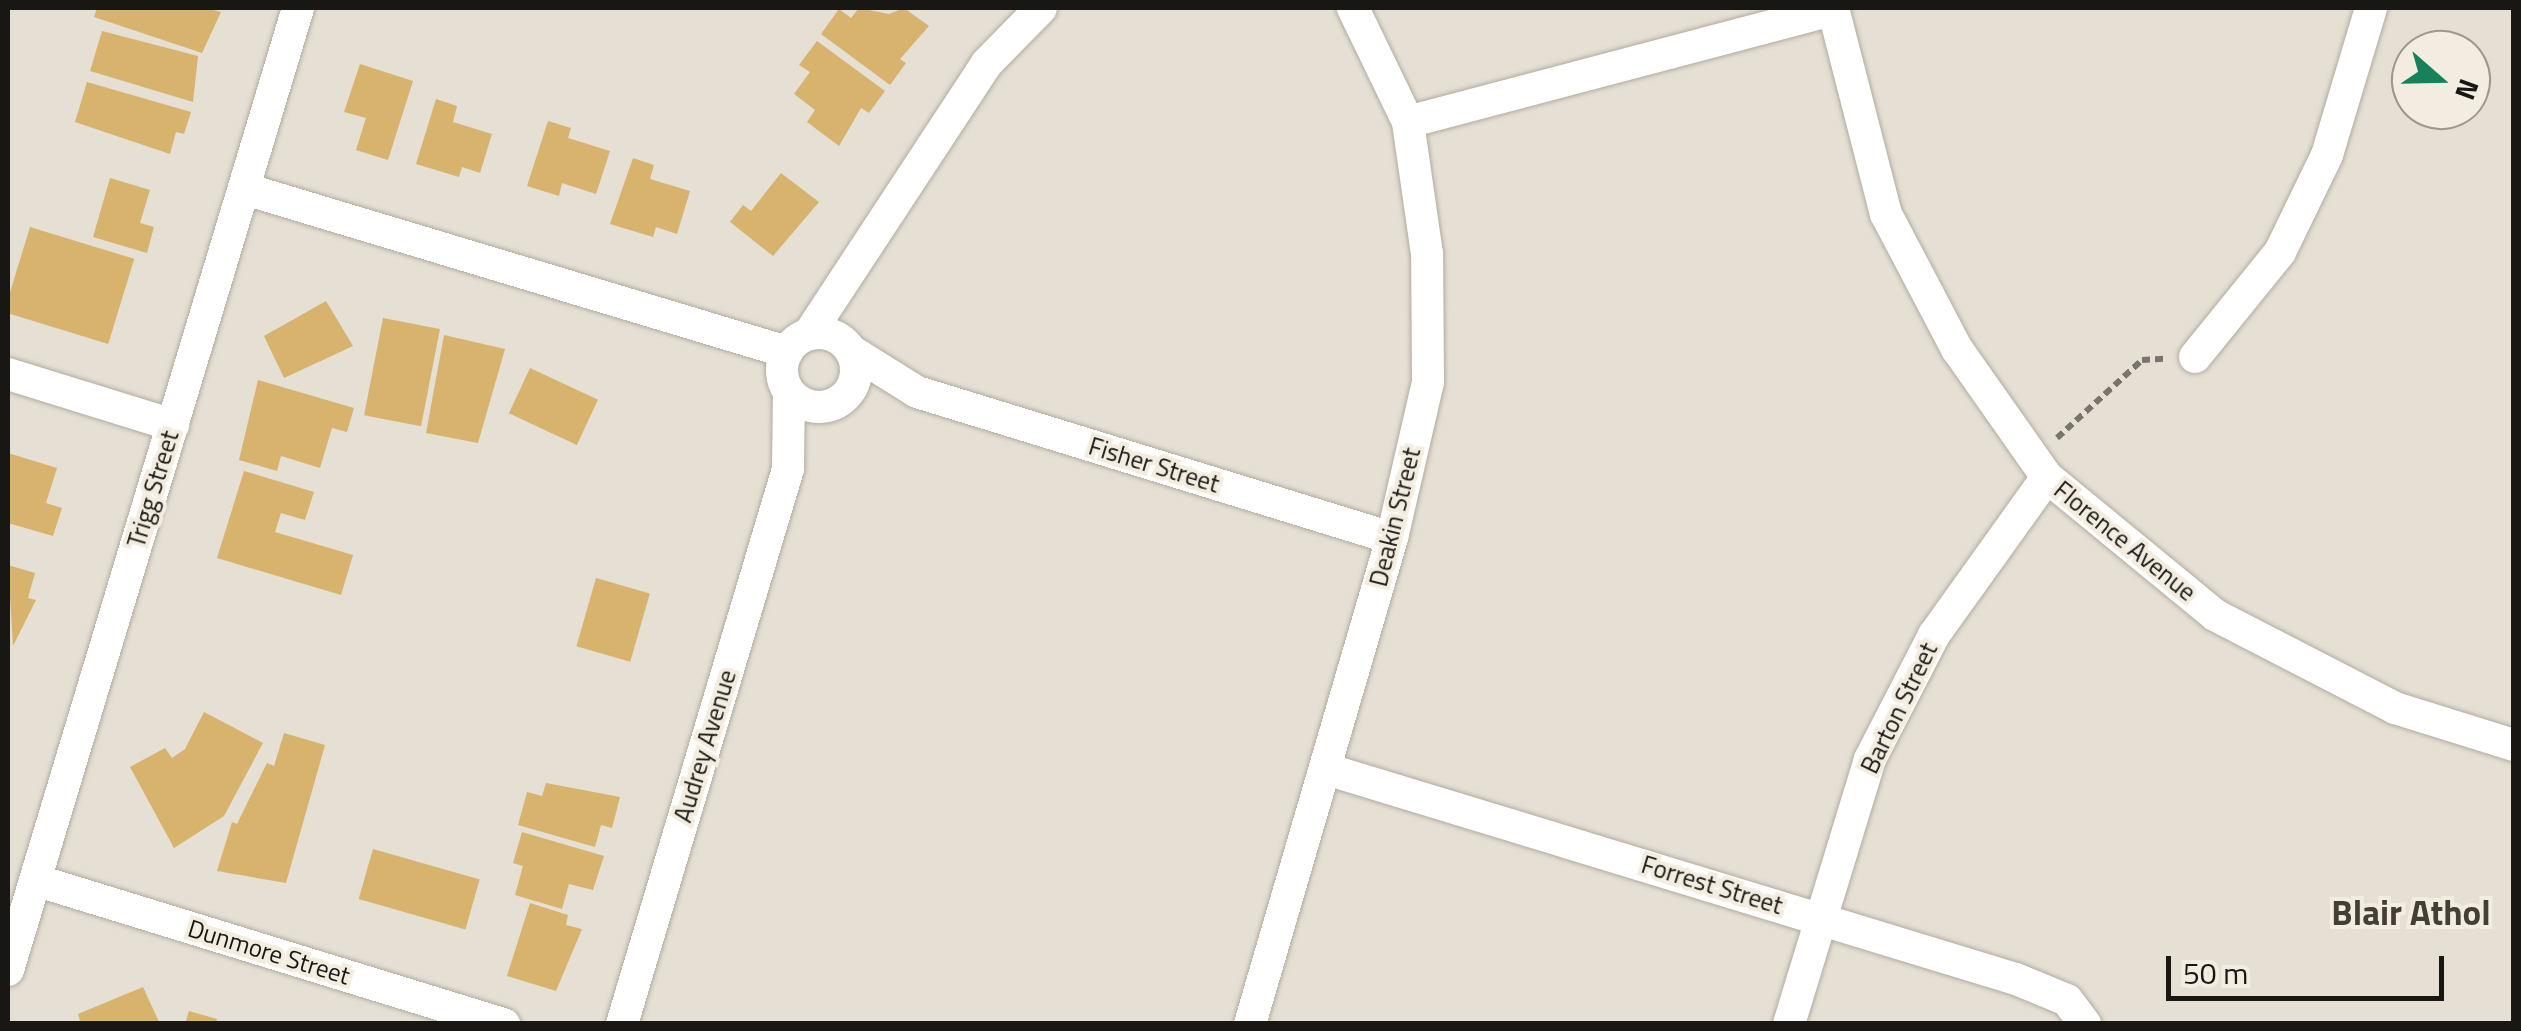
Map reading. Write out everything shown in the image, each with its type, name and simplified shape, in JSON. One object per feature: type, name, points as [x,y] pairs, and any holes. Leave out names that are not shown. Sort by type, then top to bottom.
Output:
[{"type":"street","name":"Trigg Street","points":[[8,970],[298,8]]},
{"type":"street","points":[[791,363],[850,266],[987,62],[1041,8]]},
{"type":"street","name":"Deakin Street","points":[[1250,1024],[1392,538],[1428,382],[1427,254],[1408,122],[1353,8]]},
{"type":"street","points":[[2195,357],[2280,252],[2327,155],[2371,8]]},
{"type":"street","points":[[1408,122],[1833,9]]},
{"type":"street","name":"Florence Avenue","points":[[1833,9],[1886,214],[1957,349],[2040,468],[2215,615],[2395,708],[2514,746]]},
{"type":"street","points":[[245,189],[713,334],[791,363],[847,346]]},
{"type":"street","points":[[791,363],[812,408],[836,404],[854,386],[847,346],[850,266]]},
{"type":"street","name":"Fisher Street","points":[[847,346],[917,392],[1392,538]]},
{"type":"street","name":"Audrey Avenue","points":[[622,1024],[788,469],[791,363]]},
{"type":"street","points":[[8,374],[173,424]]},
{"type":"street","name":"Fisher Street","points":[[836,404],[917,392]]},
{"type":"street","name":"Audrey Avenue","points":[[788,469],[836,404]]},
{"type":"street","name":"Barton Street","points":[[1788,1024],[1870,759],[1934,635],[2040,468]]},
{"type":"street","name":"Forrest Street","points":[[1326,769],[2016,979],[2067,1000],[2085,1024]]},
{"type":"street","name":"Dunmore Street","points":[[34,880],[504,1024]]},
{"type":"path","points":[[2040,468],[2142,360],[2195,357]]},
{"type":"building","points":[[97,8],[206,8],[221,12],[202,53],[94,17]]},
{"type":"building","points":[[859,8],[889,14],[904,8],[929,26],[900,59],[906,63],[890,85],[821,34],[839,9],[851,18]]},
{"type":"building","points":[[102,31],[198,56],[193,102],[90,71]]},
{"type":"building","points":[[817,41],[885,91],[869,113],[861,108],[839,146],[807,122],[815,110],[794,94],[810,72],[799,65]]},
{"type":"building","points":[[360,64],[413,81],[388,160],[356,150],[366,118],[344,112]]},
{"type":"building","points":[[87,82],[191,112],[184,134],[176,132],[170,154],[75,122]]},
{"type":"building","points":[[436,99],[457,106],[453,122],[492,134],[480,173],[462,167],[459,177],[416,164]]},
{"type":"building","points":[[548,121],[571,128],[568,138],[610,151],[596,194],[562,183],[559,196],[527,186]]},
{"type":"building","points":[[633,158],[654,165],[650,179],[690,191],[677,234],[656,227],[653,237],[610,224]]},
{"type":"building","points":[[781,173],[819,202],[773,256],[730,222],[743,205],[751,211]]},
{"type":"building","points":[[110,178],[150,190],[140,223],[154,227],[147,253],[93,237]]},
{"type":"building","points":[[30,227],[134,259],[108,344],[8,313],[8,299]]},
{"type":"building","points":[[326,301],[353,346],[284,378],[264,336]]},
{"type":"building","points":[[383,318],[440,329],[421,426],[364,415]]},
{"type":"building","points":[[444,335],[505,349],[478,443],[426,433]]},
{"type":"building","points":[[530,368],[598,400],[577,445],[509,413]]},
{"type":"building","points":[[258,380],[354,408],[347,432],[332,428],[320,468],[281,456],[277,471],[239,460]]},
{"type":"building","points":[[8,453],[57,468],[46,503],[62,508],[53,536],[8,523]]},
{"type":"building","points":[[244,471],[314,492],[305,520],[281,513],[275,532],[353,555],[341,595],[217,558]]},
{"type":"building","points":[[8,565],[35,573],[28,598],[36,600],[13,646]]},
{"type":"building","points":[[596,578],[650,593],[630,662],[576,646]]},
{"type":"building","points":[[204,712],[263,743],[224,816],[174,848],[130,767],[165,748],[172,758],[185,749]]},
{"type":"building","points":[[284,733],[325,745],[286,883],[217,871],[232,822],[237,824],[267,763],[274,766]]},
{"type":"building","points":[[546,783],[620,797],[612,828],[601,825],[595,847],[518,825],[527,792],[542,796]]},
{"type":"building","points":[[522,832],[604,856],[593,890],[569,884],[562,909],[515,895],[523,866],[513,863]]},
{"type":"building","points":[[373,849],[480,880],[465,930],[359,899]]},
{"type":"building","points":[[530,903],[568,915],[566,925],[582,929],[556,991],[507,976]]},
{"type":"building","points":[[143,987],[160,1024],[81,1024],[78,1014]]},
{"type":"building","points":[[189,1011],[217,1019],[215,1024],[185,1024]]},
{"type":"district","name":"Blair Athol","points":[[2411,912]]}]
